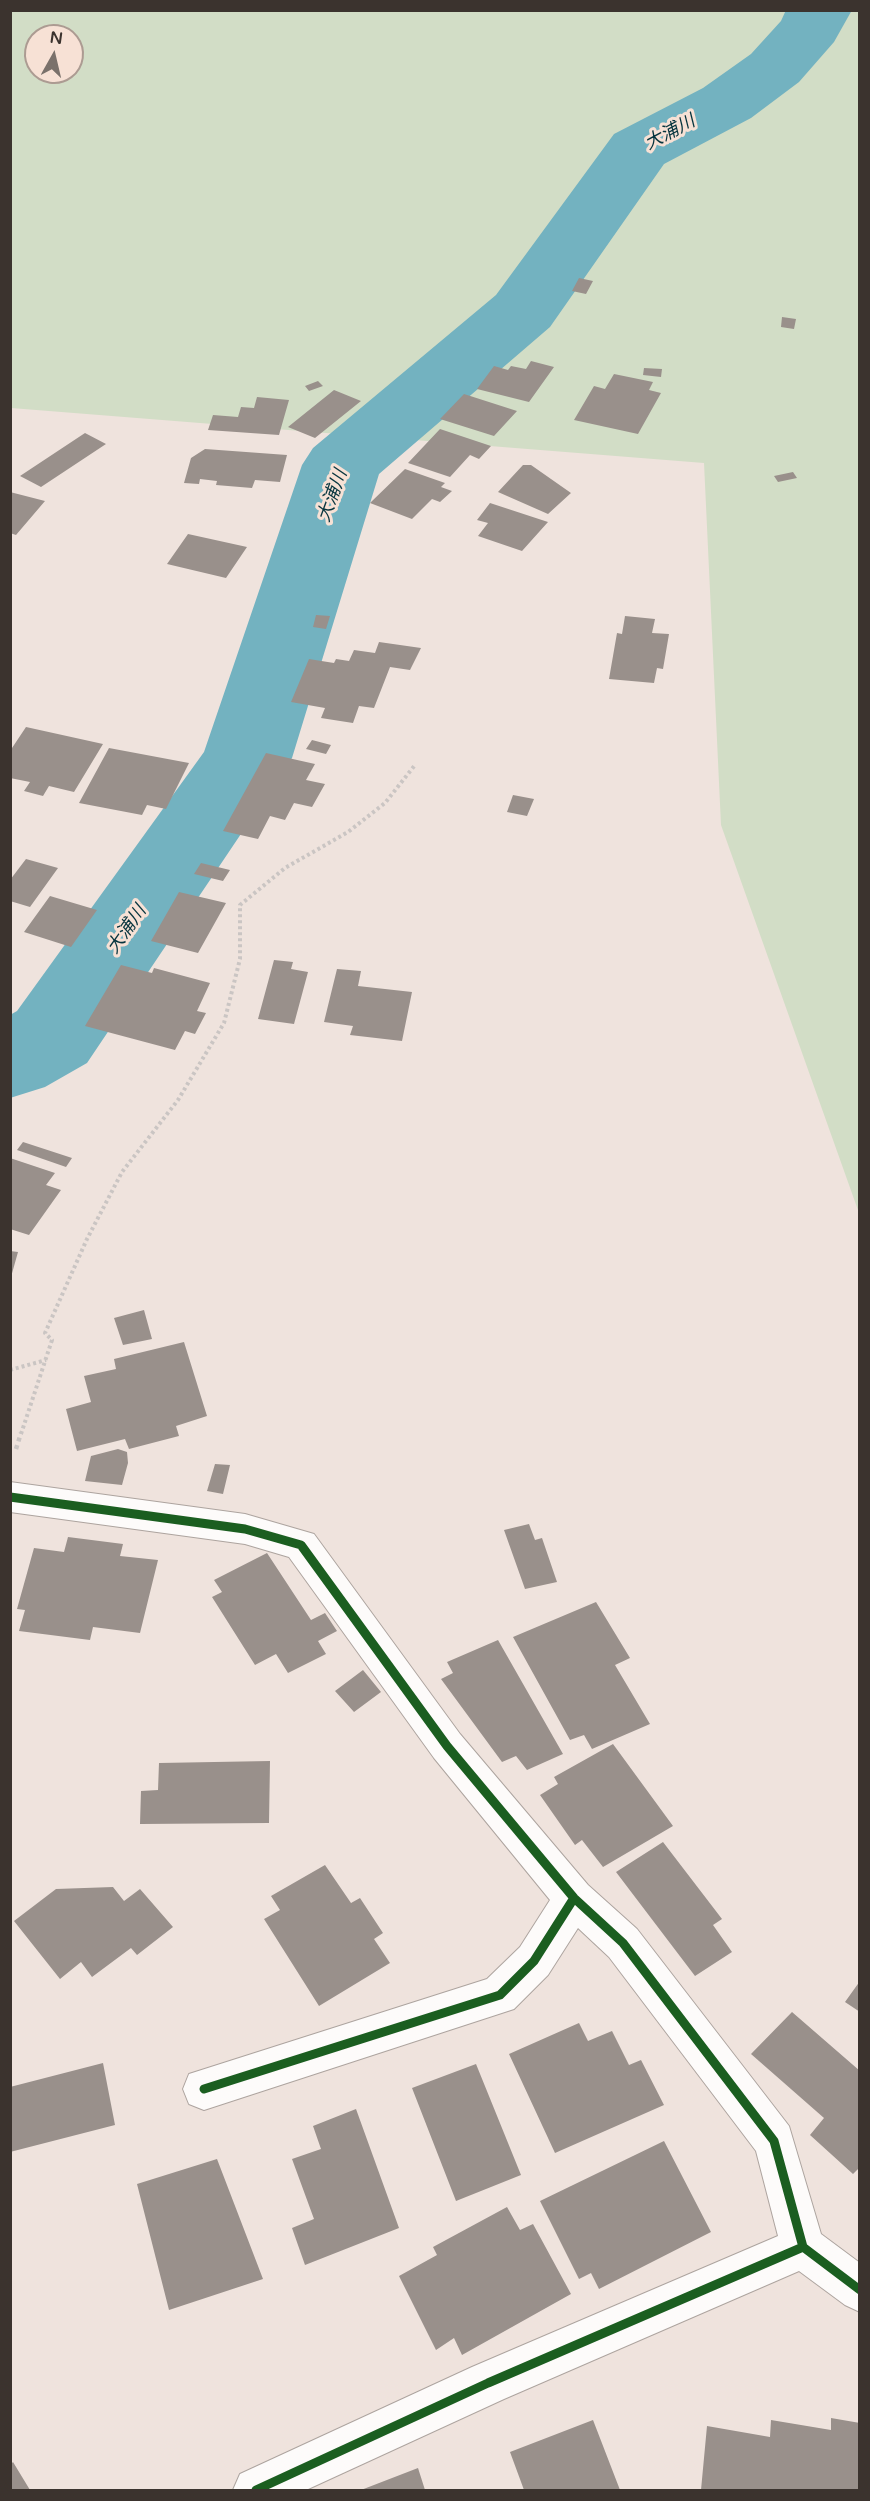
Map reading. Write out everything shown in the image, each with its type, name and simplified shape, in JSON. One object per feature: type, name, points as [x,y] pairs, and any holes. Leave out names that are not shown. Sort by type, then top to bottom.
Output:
[{"type":"street","points":[[10,1497],[245,1529],[301,1545],[447,1746],[574,1898],[623,1943],[774,2141],[803,2247],[860,2290]]},
{"type":"street","points":[[204,2089],[500,1995],[534,1961],[574,1898]]},
{"type":"street","points":[[256,2490],[488,2383],[803,2247]]},
{"type":"path","points":[[14,1455],[52,1340],[45,1333],[87,1239],[122,1172],[178,1100],[224,1023],[240,959],[240,905],[285,868],[348,832],[385,803],[415,765]]},
{"type":"path","points":[[10,1370],[46,1360]]},
{"type":"green space","points":[[10,11],[859,11],[859,1213],[721,825],[704,463],[11,408]]},
{"type":"building","points":[[579,278],[593,281],[586,294],[572,291]]},
{"type":"building","points":[[782,317],[796,319],[794,329],[781,327]]},
{"type":"building","points":[[531,361],[554,367],[529,402],[477,389],[494,366],[508,370],[511,366],[526,369]]},
{"type":"building","points":[[644,368],[662,369],[661,377],[643,375]]},
{"type":"building","points":[[614,374],[653,382],[649,390],[661,393],[638,434],[574,420],[594,386],[605,389]]},
{"type":"building","points":[[318,381],[323,386],[309,391],[305,386]]},
{"type":"building","points":[[334,390],[361,401],[315,438],[288,427]]},
{"type":"building","points":[[464,394],[517,411],[494,436],[440,419]]},
{"type":"building","points":[[257,397],[289,400],[279,435],[208,430],[213,415],[238,417],[241,407],[254,408]]},
{"type":"building","points":[[440,429],[491,446],[479,459],[470,455],[450,477],[408,463]]},
{"type":"building","points":[[85,433],[106,444],[41,487],[20,476]]},
{"type":"building","points":[[205,449],[287,455],[280,482],[255,480],[252,488],[216,485],[217,481],[200,479],[199,484],[184,483],[191,458]]},
{"type":"building","points":[[523,465],[531,465],[571,493],[548,514],[498,492]]},
{"type":"building","points":[[405,469],[445,483],[441,487],[452,491],[440,502],[432,499],[412,519],[370,503]]},
{"type":"building","points":[[793,472],[797,478],[778,482],[774,476]]},
{"type":"building","points":[[10,492],[45,501],[16,535],[10,533]]},
{"type":"building","points":[[490,503],[548,522],[522,551],[478,536],[488,523],[477,520]]},
{"type":"building","points":[[188,534],[247,547],[226,578],[167,564]]},
{"type":"building","points":[[316,615],[330,616],[326,629],[313,627]]},
{"type":"building","points":[[625,616],[655,619],[652,633],[669,634],[663,669],[657,668],[654,683],[609,679],[617,633],[622,634]]},
{"type":"building","points":[[379,642],[421,648],[410,670],[390,667],[374,708],[359,706],[353,723],[321,718],[325,708],[291,702],[309,659],[334,663],[336,659],[349,661],[354,650],[375,653]]},
{"type":"building","points":[[26,727],[103,744],[74,792],[49,786],[43,796],[24,791],[30,782],[10,778],[10,751]]},
{"type":"building","points":[[312,740],[331,745],[326,754],[306,749]]},
{"type":"building","points":[[109,748],[189,763],[166,809],[147,805],[142,815],[79,803]]},
{"type":"building","points":[[266,753],[315,764],[306,780],[325,784],[312,807],[294,803],[285,820],[270,816],[258,839],[223,831]]},
{"type":"building","points":[[513,795],[534,799],[527,816],[507,812]]},
{"type":"building","points":[[26,859],[58,868],[30,907],[10,901],[10,880]]},
{"type":"building","points":[[201,863],[230,870],[223,881],[194,874]]},
{"type":"building","points":[[179,892],[226,903],[198,953],[151,941]]},
{"type":"building","points":[[50,896],[97,910],[71,947],[24,932]]},
{"type":"building","points":[[274,960],[293,962],[291,969],[308,972],[294,1024],[258,1019]]},
{"type":"building","points":[[121,965],[152,973],[154,968],[210,983],[197,1011],[206,1013],[195,1034],[185,1031],[175,1050],[85,1026]]},
{"type":"building","points":[[337,969],[361,971],[358,986],[412,992],[402,1041],[350,1035],[353,1026],[324,1022]]},
{"type":"building","points":[[23,1142],[72,1158],[66,1167],[17,1150]]},
{"type":"building","points":[[10,1158],[55,1173],[46,1185],[61,1190],[29,1235],[10,1229]]},
{"type":"building","points":[[10,1251],[18,1252],[11,1277],[10,1277]]},
{"type":"building","points":[[144,1310],[152,1339],[123,1345],[114,1318]]},
{"type":"building","points":[[184,1342],[207,1416],[176,1426],[179,1436],[129,1449],[125,1439],[77,1451],[66,1409],[91,1402],[84,1376],[116,1369],[114,1359]]},
{"type":"building","points":[[118,1449],[127,1452],[128,1463],[122,1485],[85,1481],[91,1456]]},
{"type":"building","points":[[215,1464],[230,1465],[223,1494],[207,1491]]},
{"type":"building","points":[[529,1524],[535,1540],[542,1538],[557,1582],[525,1589],[504,1530]]},
{"type":"building","points":[[68,1537],[123,1544],[120,1556],[158,1560],[140,1633],[93,1627],[90,1640],[19,1631],[25,1610],[17,1609],[34,1548],[64,1552]]},
{"type":"building","points":[[267,1553],[311,1620],[325,1613],[337,1631],[318,1641],[326,1654],[288,1673],[276,1654],[255,1665],[212,1597],[222,1592],[214,1580]]},
{"type":"building","points":[[596,1602],[630,1658],[615,1665],[650,1724],[592,1749],[584,1735],[570,1740],[513,1637]]},
{"type":"building","points":[[498,1640],[563,1754],[527,1770],[516,1756],[502,1762],[441,1679],[453,1673],[447,1662]]},
{"type":"building","points":[[363,1670],[381,1692],[354,1712],[335,1691]]},
{"type":"building","points":[[613,1744],[673,1826],[603,1867],[582,1840],[575,1845],[540,1795],[558,1784],[554,1777]]},
{"type":"building","points":[[270,1761],[269,1823],[140,1824],[141,1791],[158,1790],[159,1763]]},
{"type":"building","points":[[663,1842],[722,1919],[713,1925],[732,1952],[695,1976],[616,1872]]},
{"type":"building","points":[[325,1865],[351,1903],[360,1898],[383,1933],[374,1939],[390,1963],[319,2006],[264,1919],[280,1910],[271,1896]]},
{"type":"building","points":[[113,1887],[124,1901],[140,1889],[173,1927],[137,1955],[131,1948],[92,1977],[81,1962],[60,1979],[14,1921],[56,1889]]},
{"type":"building","points":[[860,1981],[860,2012],[845,2002]]},
{"type":"building","points":[[792,2012],[860,2071],[860,2167],[853,2174],[810,2135],[824,2118],[751,2054]]},
{"type":"building","points":[[579,2023],[588,2041],[612,2031],[629,2065],[641,2060],[664,2105],[555,2153],[509,2054]]},
{"type":"building","points":[[103,2063],[115,2125],[10,2152],[10,2087]]},
{"type":"building","points":[[476,2064],[521,2175],[456,2201],[412,2088]]},
{"type":"building","points":[[356,2109],[399,2228],[305,2265],[292,2228],[314,2219],[292,2159],[321,2149],[313,2126]]},
{"type":"building","points":[[664,2141],[711,2232],[599,2289],[591,2273],[579,2279],[540,2201]]},
{"type":"building","points":[[217,2159],[263,2279],[169,2310],[137,2184]]},
{"type":"building","points":[[507,2207],[520,2230],[533,2224],[571,2294],[462,2355],[454,2338],[436,2350],[399,2276],[437,2255],[433,2247]]},
{"type":"building","points":[[831,2418],[860,2423],[860,2490],[701,2490],[707,2426],[770,2437],[771,2420],[831,2430]]},
{"type":"building","points":[[593,2420],[620,2490],[524,2490],[510,2452]]},
{"type":"building","points":[[13,2462],[30,2490],[10,2490],[10,2465]]},
{"type":"building","points":[[418,2468],[425,2490],[361,2490]]},
{"type":"waterway","name":"大浦川","points":[[10,1061],[52,1037],[247,758],[342,465],[523,311],[639,149],[727,103],[775,68],[811,28],[819,10]]},
{"type":"cycle path","points":[[10,1497],[245,1529],[301,1545],[447,1746],[574,1898],[623,1943],[774,2141],[803,2247],[860,2290]]},
{"type":"cycle path","points":[[204,2089],[500,1995],[534,1961],[574,1898]]},
{"type":"cycle path","points":[[256,2490],[488,2383],[803,2247]]}]
